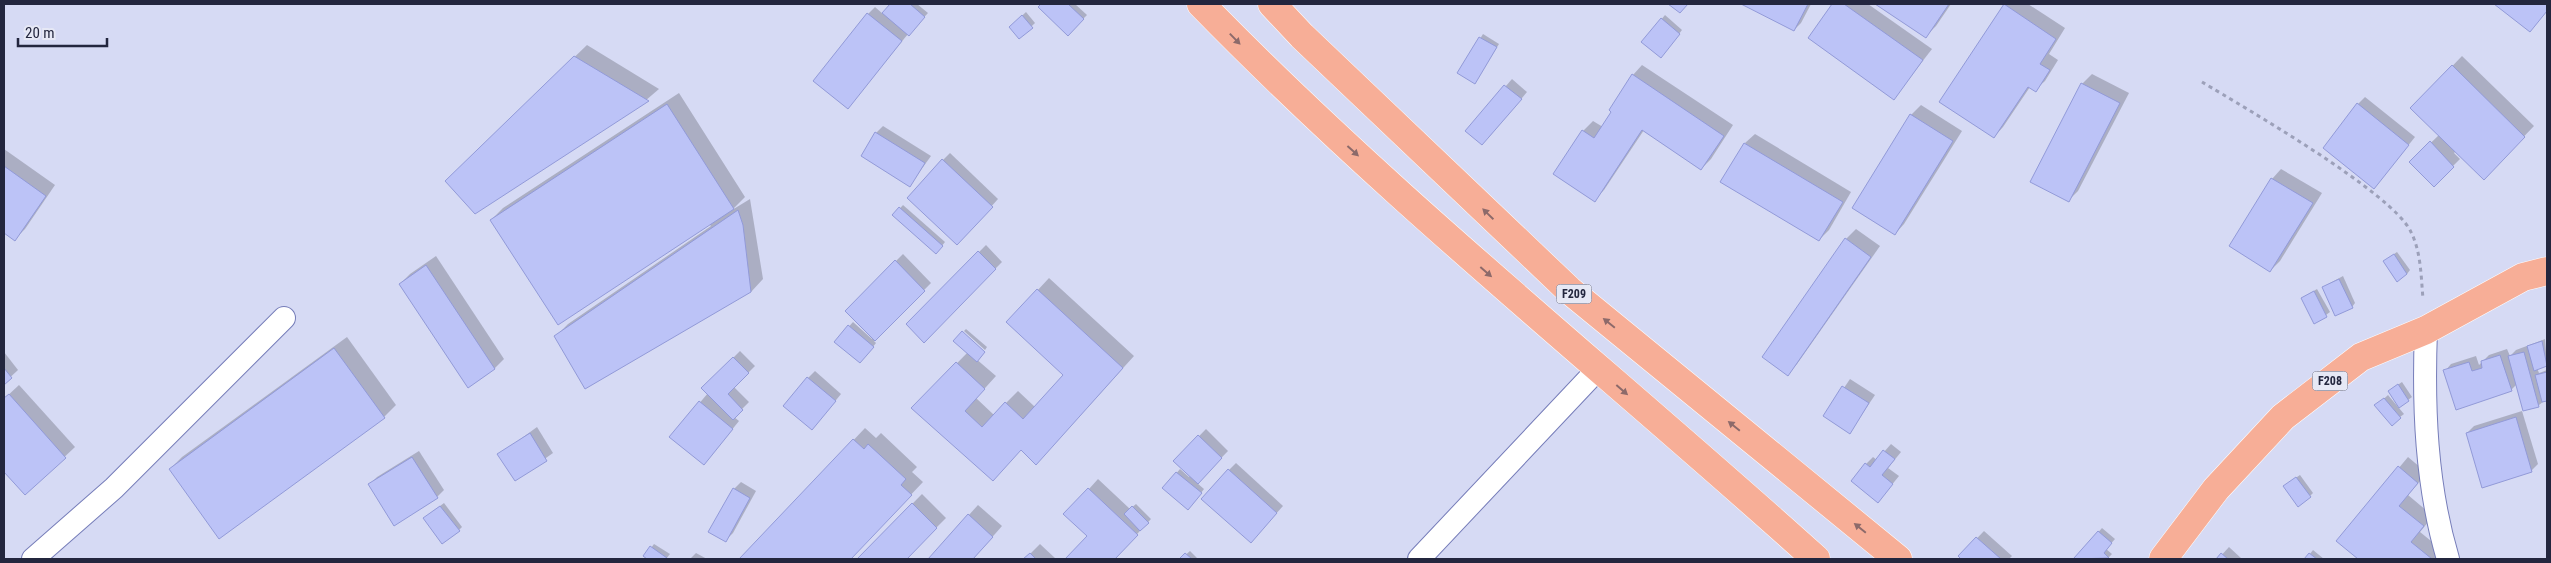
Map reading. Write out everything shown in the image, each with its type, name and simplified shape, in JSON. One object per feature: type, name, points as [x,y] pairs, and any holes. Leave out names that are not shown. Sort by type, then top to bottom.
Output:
[{"type":"main road","points":[[1202,4],[1273,77],[1457,246],[1738,489],[1816,559]]},
{"type":"main road","name":"F209","points":[[1272,4],[1302,36],[1568,290],[1898,559]]},
{"type":"main road","name":"F208","points":[[2164,559],[2216,489],[2283,416],[2361,357],[2426,330],[2523,277],[2547,272]]},
{"type":"street","points":[[33,559],[114,488],[284,318]]},
{"type":"street","points":[[2426,330],[2424,394],[2428,453],[2438,524],[2448,559]]},
{"type":"street","points":[[1419,559],[1598,369]]},
{"type":"path","points":[[2202,82],[2357,181],[2390,207],[2411,230],[2420,262],[2426,330]]},
{"type":"building","points":[[890,4],[910,4],[925,17],[909,36],[882,13]]},
{"type":"building","points":[[1041,4],[1068,4],[1084,19],[1068,36],[1038,7]]},
{"type":"building","points":[[1668,4],[1688,4],[1680,13]]},
{"type":"building","points":[[1741,4],[1808,4],[1794,31]]},
{"type":"building","points":[[1832,4],[1844,4],[1923,60],[1894,100],[1808,38]]},
{"type":"building","points":[[1875,4],[1949,4],[1926,38]]},
{"type":"building","points":[[2004,4],[2056,39],[2040,64],[2050,70],[2036,92],[2028,87],[1994,138],[1939,102]]},
{"type":"building","points":[[2494,4],[2547,4],[2547,11],[2530,32]]},
{"type":"building","points":[[867,13],[902,41],[848,109],[813,81]]},
{"type":"building","points":[[1022,15],[1033,28],[1019,39],[1009,27]]},
{"type":"building","points":[[1661,18],[1680,34],[1661,58],[1641,42]]},
{"type":"building","points":[[1479,37],[1497,47],[1475,84],[1457,73]]},
{"type":"building","points":[[574,56],[649,101],[475,214],[445,181]]},
{"type":"building","points":[[2452,65],[2525,137],[2484,180],[2410,108]]},
{"type":"building","points":[[1632,74],[1724,136],[1701,170],[1642,130],[1595,202],[1553,174],[1582,130],[1594,138]]},
{"type":"building","points":[[2081,83],[2120,103],[2069,202],[2030,182]]},
{"type":"building","points":[[1504,85],[1522,99],[1482,145],[1465,131]]},
{"type":"building","points":[[2357,103],[2409,145],[2374,189],[2323,148]]},
{"type":"building","points":[[667,104],[734,209],[558,325],[490,220]]},
{"type":"building","points":[[1910,114],[1953,141],[1895,235],[1852,208]]},
{"type":"building","points":[[875,132],[925,163],[910,187],[861,156]]},
{"type":"building","points":[[2430,141],[2454,167],[2434,187],[2409,162]]},
{"type":"building","points":[[1744,143],[1843,202],[1819,241],[1720,182]]},
{"type":"building","points":[[942,159],[993,207],[957,245],[907,198]]},
{"type":"building","points":[[4,166],[46,196],[15,241],[4,233]]},
{"type":"building","points":[[2271,178],[2313,203],[2270,272],[2229,246]]},
{"type":"building","points":[[899,207],[943,246],[936,254],[892,215]]},
{"type":"building","points":[[738,210],[743,225],[751,292],[585,389],[554,336]]},
{"type":"building","points":[[1845,238],[1871,257],[1788,376],[1762,357]]},
{"type":"building","points":[[978,251],[996,269],[924,343],[906,324]]},
{"type":"building","points":[[2394,254],[2407,274],[2397,282],[2383,261]]},
{"type":"building","points":[[895,260],[925,291],[875,341],[845,311]]},
{"type":"building","points":[[426,265],[495,369],[468,388],[399,284]]},
{"type":"building","points":[[2339,279],[2353,308],[2335,316],[2322,287]]},
{"type":"building","points":[[1037,289],[1123,368],[1036,465],[1021,450],[993,481],[911,408],[956,362],[985,389],[965,411],[982,427],[1005,402],[1023,419],[1063,375],[1006,322]]},
{"type":"building","points":[[2314,291],[2327,317],[2314,324],[2301,298]]},
{"type":"building","points":[[848,325],[874,347],[860,363],[834,342]]},
{"type":"building","points":[[962,331],[985,352],[977,362],[953,341]]},
{"type":"building","points":[[2542,341],[2547,366],[2534,371],[2527,346]]},
{"type":"building","points":[[334,348],[385,418],[219,539],[169,469]]},
{"type":"building","points":[[2524,352],[2539,407],[2523,411],[2508,356]]},
{"type":"building","points":[[2500,355],[2512,391],[2456,410],[2443,370],[2469,362],[2472,371],[2482,368],[2481,361]]},
{"type":"building","points":[[733,357],[749,373],[728,394],[743,410],[733,420],[701,388]]},
{"type":"building","points":[[4,368],[12,378],[4,385]]},
{"type":"building","points":[[2547,372],[2547,401],[2542,402],[2535,375]]},
{"type":"building","points":[[807,377],[836,401],[812,430],[783,406]]},
{"type":"building","points":[[2398,384],[2409,401],[2399,408],[2388,391]]},
{"type":"building","points":[[1842,386],[1869,403],[1850,434],[1823,416]]},
{"type":"building","points":[[9,394],[66,458],[25,495],[4,472],[4,398]]},
{"type":"building","points":[[2384,398],[2401,418],[2392,426],[2374,405]]},
{"type":"building","points":[[699,401],[733,429],[704,465],[669,437]]},
{"type":"building","points":[[2516,417],[2532,472],[2482,488],[2466,433]]},
{"type":"building","points":[[530,433],[547,461],[515,481],[497,454]]},
{"type":"building","points":[[1198,435],[1222,458],[1198,484],[1173,461]]},
{"type":"building","points":[[853,439],[864,449],[868,444],[906,479],[901,485],[912,495],[851,559],[739,559]]},
{"type":"building","points":[[1883,450],[1895,459],[1882,475],[1893,484],[1878,503],[1851,481],[1865,463],[1870,467]]},
{"type":"building","points":[[412,457],[438,498],[394,526],[368,484]]},
{"type":"building","points":[[2398,466],[2418,483],[2399,506],[2424,526],[2411,542],[2432,559],[2358,559],[2336,541]]},
{"type":"building","points":[[1228,469],[1277,513],[1251,543],[1201,499]]},
{"type":"building","points":[[1176,472],[1202,493],[1188,510],[1162,488]]},
{"type":"building","points":[[2296,477],[2311,497],[2298,507],[2283,486]]},
{"type":"building","points":[[733,488],[750,498],[726,542],[708,532]]},
{"type":"building","points":[[1088,488],[1138,535],[1115,559],[1065,559],[1087,536],[1063,514]]},
{"type":"building","points":[[912,503],[937,528],[907,559],[857,559]]},
{"type":"building","points":[[440,506],[460,531],[442,544],[423,518]]},
{"type":"building","points":[[1132,506],[1149,523],[1140,531],[1124,514]]},
{"type":"building","points":[[968,514],[993,537],[973,559],[928,559]]},
{"type":"building","points":[[2098,531],[2112,543],[2104,553],[2109,558],[2075,559],[2074,558]]},
{"type":"building","points":[[1976,537],[2001,559],[1961,559],[1958,556]]},
{"type":"building","points":[[650,546],[667,558],[647,559],[643,556]]},
{"type":"building","points":[[1030,553],[1036,559],[1023,559]]},
{"type":"building","points":[[1185,553],[1192,559],[1179,559]]},
{"type":"building","points":[[2221,553],[2228,559],[2216,559]]},
{"type":"building","points":[[2309,553],[2317,559],[2304,559]]}]
